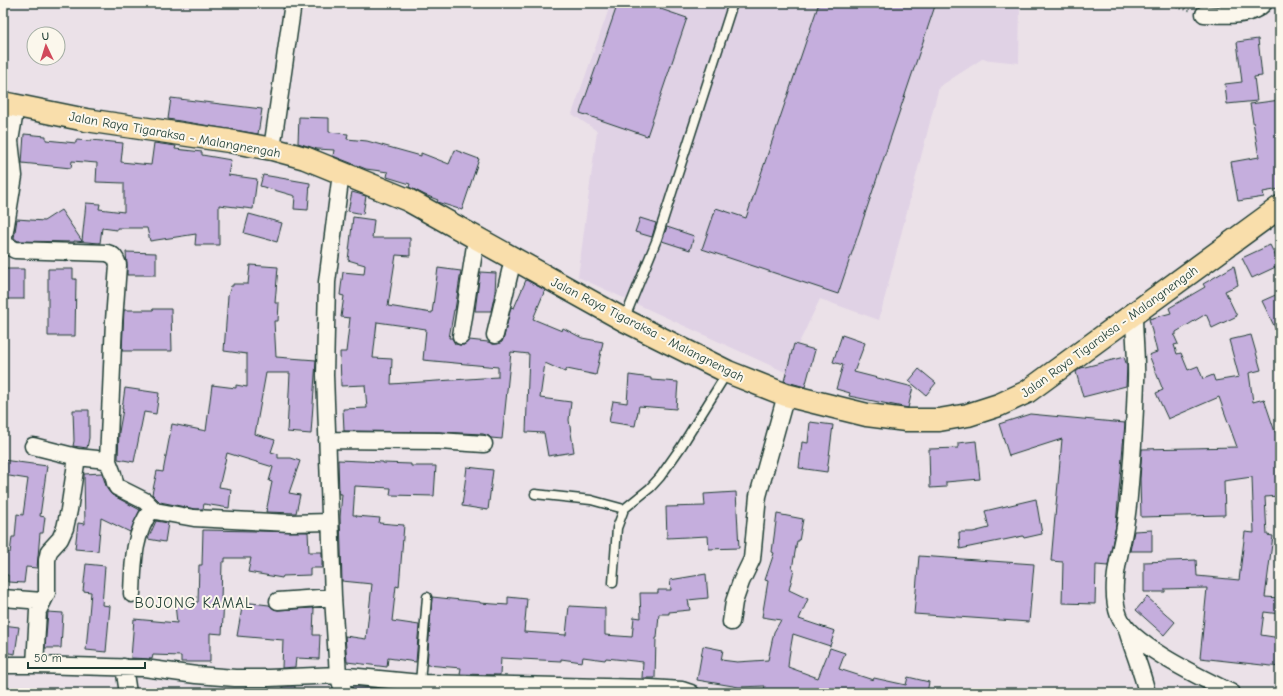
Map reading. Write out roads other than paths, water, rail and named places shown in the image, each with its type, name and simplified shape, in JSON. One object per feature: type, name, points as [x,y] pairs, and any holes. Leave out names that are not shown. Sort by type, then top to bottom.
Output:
[{"type":"main road","name":"Jalan Raya Tigaraksa - Malangnengah","points":[[9,104],[86,120],[188,134],[272,149],[305,158],[408,200],[513,260],[624,320],[728,372],[786,395],[867,415],[906,420],[939,420],[968,415],[998,405],[1027,392],[1280,207]]},
{"type":"street","points":[[272,149],[293,3]]},
{"type":"street","points":[[1204,14],[1233,15],[1255,10],[1264,3]]},
{"type":"street","points":[[9,104],[10,141],[14,176],[4,237],[5,245],[15,250],[107,253],[115,256],[117,260],[118,265],[108,461],[117,487],[145,501],[152,509],[158,512],[194,518],[290,523],[330,522]]},
{"type":"street","points":[[340,173],[327,282],[325,376],[333,597],[338,675],[344,693]]},
{"type":"street","points":[[461,336],[476,239]]},
{"type":"street","points":[[496,335],[513,260]]},
{"type":"street","points":[[1134,314],[1136,379],[1130,485],[1125,530],[1115,585],[1115,600],[1119,616],[1126,627],[1142,644],[1196,675],[1232,693]]},
{"type":"street","points":[[731,622],[734,602],[752,559],[758,496],[786,395]]},
{"type":"street","points":[[327,440],[439,441],[484,444]]},
{"type":"street","points":[[33,446],[77,457],[108,461]]},
{"type":"street","points":[[35,665],[38,612],[47,593],[47,560],[49,550],[60,539],[65,528],[77,457]]},
{"type":"street","points":[[132,594],[134,553],[138,536],[147,516],[152,509]]},
{"type":"street","points":[[278,601],[333,597]]},
{"type":"street","points":[[3,598],[42,601]]},
{"type":"street","points":[[1126,627],[1142,672],[1147,693]]},
{"type":"street","points":[[3,665],[144,668],[235,678],[338,675],[420,683],[650,688],[682,690],[691,693]]},
{"type":"street","points":[[124,667],[128,693]]},
{"type":"lane","points":[[624,320],[657,239],[733,3]]},
{"type":"lane","points":[[613,583],[617,528],[624,509],[650,488],[660,477],[694,427],[728,372]]},
{"type":"lane","points":[[535,494],[591,500],[624,509]]},
{"type":"lane","points":[[420,683],[427,597]]},
{"type":"district","name":"BOJONG KAMAL","points":[[194,603]]}]
